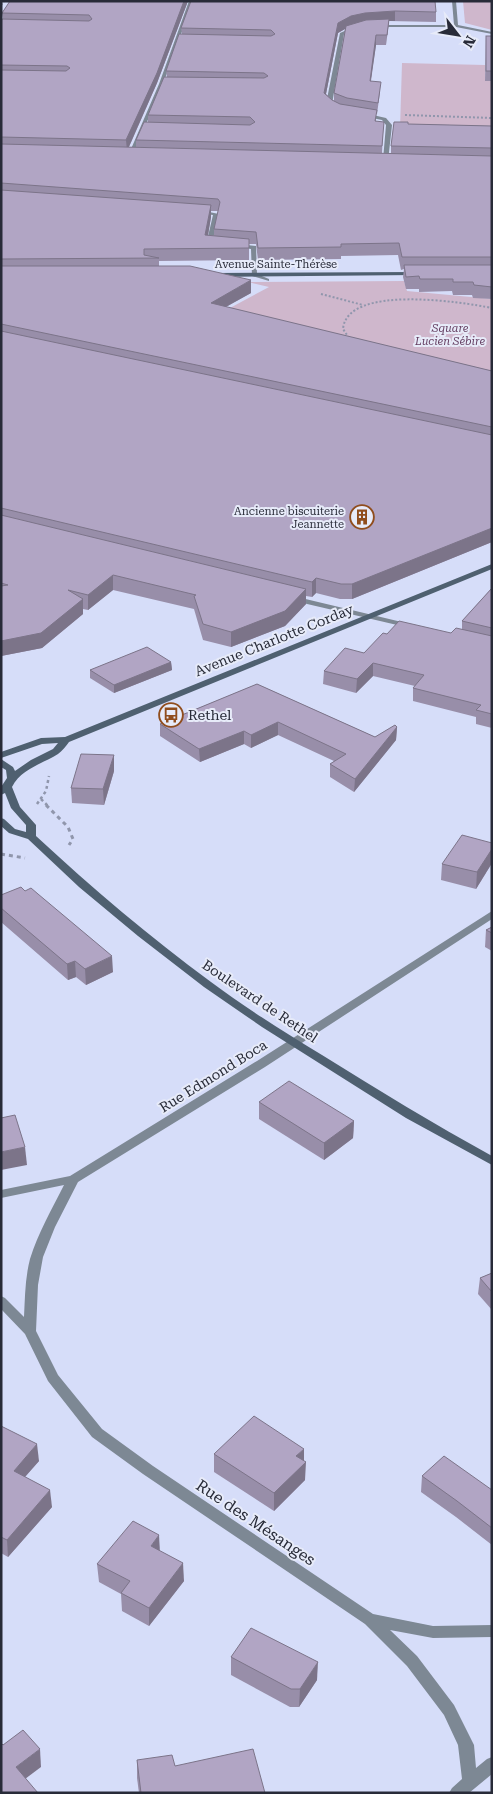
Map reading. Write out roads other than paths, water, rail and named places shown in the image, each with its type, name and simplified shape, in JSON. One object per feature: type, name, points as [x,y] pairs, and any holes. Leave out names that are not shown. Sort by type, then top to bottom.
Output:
[{"type":"street","points":[[454,1],[456,26]]},
{"type":"street","points":[[130,155],[161,84],[191,2],[200,3]]},
{"type":"street","points":[[343,112],[334,109],[329,104],[342,33],[352,28],[368,26],[456,26],[492,34]]},
{"type":"street","points":[[178,41],[187,41]]},
{"type":"street","points":[[161,84],[170,84]]},
{"type":"street","points":[[358,115],[384,119],[389,125],[386,160]]},
{"type":"street","points":[[141,130],[151,130]]},
{"type":"street","points":[[122,155],[140,155]]},
{"type":"street","points":[[377,160],[395,161]]},
{"type":"street","points":[[187,211],[216,214],[209,245],[218,245]]},
{"type":"street","points":[[227,246],[254,247],[254,274],[267,280]]},
{"type":"street","name":"Avenue Sainte-Thérèse","points":[[206,275],[420,274]]},
{"type":"street","name":"Avenue Charlotte Corday","points":[[1,755],[41,741],[66,740],[492,566]]},
{"type":"street","points":[[288,597],[418,628]]},
{"type":"street","name":"Avenue Charlotte Corday","points":[[7,786],[34,762],[56,751],[66,740]]},
{"type":"street","name":"Boulevard de Rethel","points":[[1,762],[10,769],[7,786],[16,808],[31,825],[31,837]]},
{"type":"street","name":"Boulevard de Rethel","points":[[1,821],[12,831],[31,837],[90,891],[178,962],[293,1043],[402,1110],[492,1161]]},
{"type":"street","name":"Rue Edmond Boca","points":[[1,1194],[74,1179],[293,1043],[492,914]]},
{"type":"street","name":"Rue Edmond Boca","points":[[30,1331],[31,1296],[37,1259],[52,1220],[74,1179]]},
{"type":"street","name":"Rue des Mésanges","points":[[1,1301],[30,1331],[53,1378],[97,1433],[148,1470],[370,1620],[412,1661],[449,1710],[466,1745],[470,1782]]},
{"type":"street","points":[[370,1620],[433,1632],[492,1631]]},
{"type":"street","points":[[457,1793],[492,1764]]},
{"type":"place","name":"Ancienne biscuiterie Jeannette","points":[[362,517]]},
{"type":"place","name":"Rethel","points":[[171,715]]},
{"type":"park label","name":"Square Lucien Sébire","points":[[450,334]]}]
